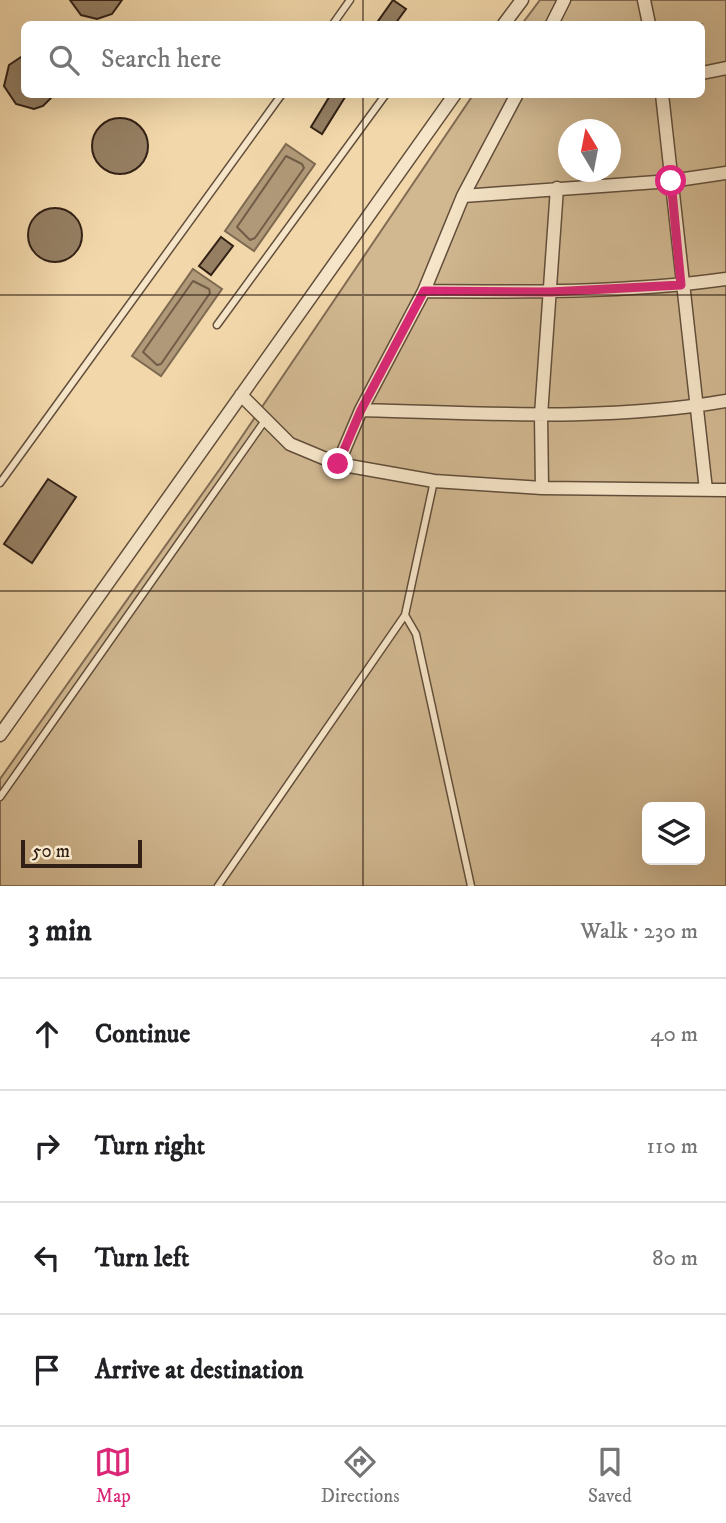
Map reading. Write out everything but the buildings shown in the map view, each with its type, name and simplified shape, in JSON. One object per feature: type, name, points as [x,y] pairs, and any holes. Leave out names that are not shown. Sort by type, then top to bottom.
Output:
[{"type":"street","points":[[506,21],[522,0]]},
{"type":"street","points":[[554,21],[564,0]]},
{"type":"street","points":[[644,0],[648,21]]},
{"type":"street","points":[[705,72],[726,68]]},
{"type":"street","points":[[0,735],[452,98]]},
{"type":"street","points":[[338,464],[361,410],[424,291],[463,196],[515,98]]},
{"type":"street","points":[[662,98],[681,285],[706,490]]},
{"type":"street","points":[[463,196],[671,181],[726,173]]},
{"type":"street","points":[[542,488],[541,415],[557,188]]},
{"type":"street","points":[[424,291],[550,292],[681,285],[726,279]]},
{"type":"street","points":[[241,395],[290,444],[338,464],[434,481],[542,488],[726,490]]},
{"type":"street","points":[[361,410],[541,415],[696,406],[726,401]]},
{"type":"lane","points":[[335,21],[350,0]]},
{"type":"lane","points":[[0,483],[279,98]]},
{"type":"lane","points":[[217,325],[383,98]]},
{"type":"lane","points":[[0,797],[266,419]]},
{"type":"lane","points":[[218,886],[405,615],[434,481]]},
{"type":"lane","points":[[405,615],[416,634],[471,886]]},
{"type":"shaded area","points":[[540,0],[726,0],[726,886],[0,886],[0,779],[222,466],[471,98],[705,98],[705,21],[524,21]]},
{"type":"water","points":[[286,144],[315,164],[254,251],[225,231]]},
{"type":"water","points":[[193,269],[222,289],[161,376],[132,356]]},
{"type":"route","points":[[338,464],[361,410],[424,291],[550,292],[681,285],[671,181]]}]
